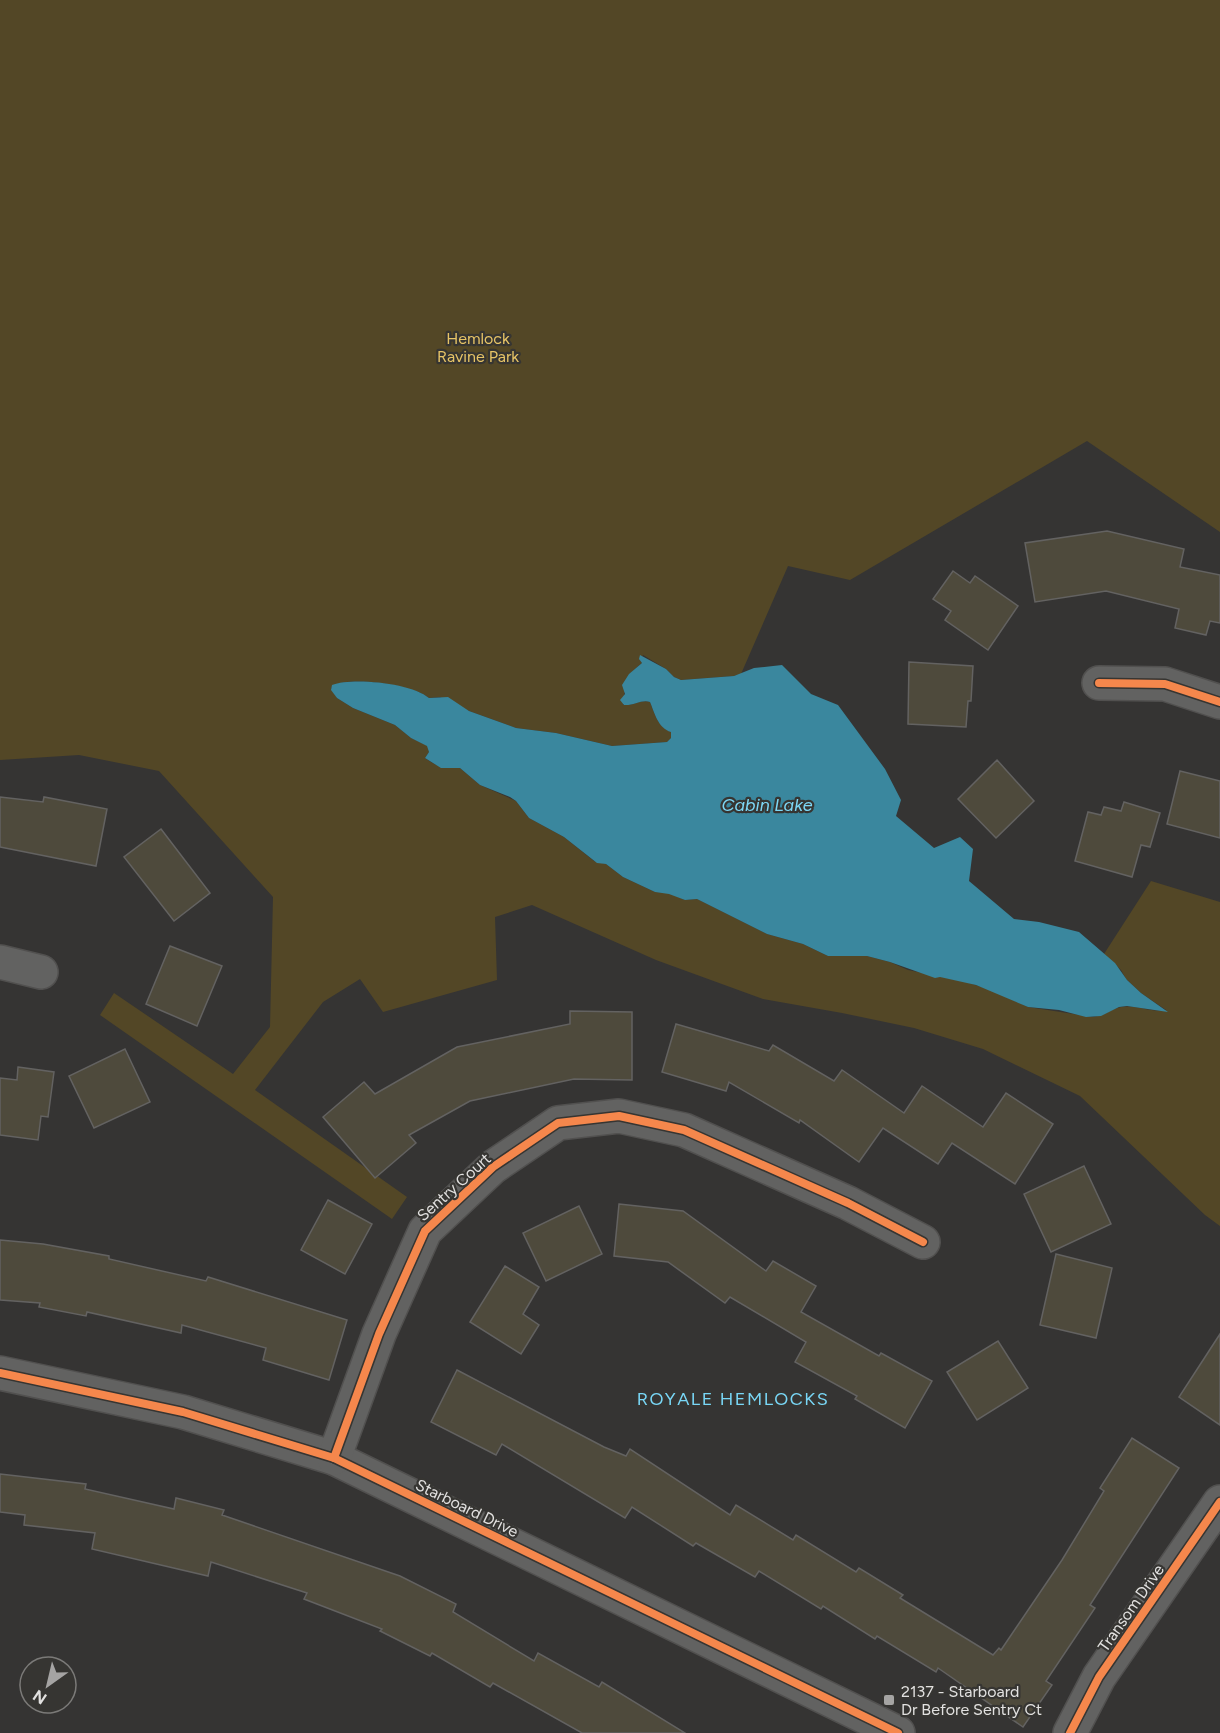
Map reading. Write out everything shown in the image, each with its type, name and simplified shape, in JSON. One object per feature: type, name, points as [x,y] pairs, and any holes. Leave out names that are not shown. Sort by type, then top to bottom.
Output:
[{"type":"street","points":[[1099,683],[1165,684],[1220,702]]},
{"type":"street","points":[[0,962],[41,972]]},
{"type":"street","name":"Sentry Court","points":[[334,1458],[379,1334],[425,1231],[493,1167],[558,1123],[619,1116],[684,1130],[772,1167],[922,1242]]},
{"type":"street","name":"Starboard Drive","points":[[0,1373],[183,1412],[334,1458],[898,1733]]},
{"type":"street","name":"Transom Drive","points":[[1070,1733],[1099,1677],[1220,1503]]},
{"type":"green space","name":"Hemlock Ravine Park","points":[[0,0],[1220,0],[1220,532],[1087,441],[850,580],[788,566],[741,674],[681,680],[643,655],[640,660],[642,663],[632,672],[627,681],[623,705],[650,702],[660,723],[671,732],[671,738],[667,742],[612,746],[556,733],[516,728],[469,711],[440,697],[429,698],[421,693],[395,685],[349,682],[331,688],[337,698],[353,708],[395,725],[411,738],[428,746],[429,752],[425,758],[430,762],[460,768],[480,785],[516,801],[529,818],[564,837],[594,861],[606,864],[623,877],[655,892],[669,893],[685,900],[697,899],[767,934],[803,944],[828,956],[867,956],[908,970],[966,982],[991,990],[1028,1007],[1093,1017],[1127,1006],[1166,1010],[1141,993],[1104,954],[1151,881],[1220,902],[1220,1226],[1205,1215],[1080,1096],[983,1049],[914,1028],[763,999],[656,960],[532,905],[495,917],[497,980],[383,1012],[360,979],[323,1002],[255,1090],[407,1197],[392,1219],[100,1015],[114,993],[233,1074],[270,1027],[273,897],[159,771],[79,755],[0,760]]},
{"type":"water","name":"Cabin Lake","points":[[640,655],[681,680],[734,676],[754,668],[782,665],[811,694],[838,705],[885,769],[901,800],[896,816],[934,848],[960,837],[973,849],[969,881],[1014,919],[1039,922],[1079,932],[1115,963],[1127,980],[1141,993],[1168,1012],[1127,1006],[1119,1007],[1101,1016],[1086,1017],[1059,1010],[1028,1007],[976,985],[940,977],[935,978],[867,956],[828,956],[803,944],[767,934],[697,899],[685,900],[655,892],[623,877],[606,864],[597,863],[564,837],[529,818],[516,801],[480,785],[460,768],[441,768],[425,758],[429,752],[427,746],[411,738],[395,725],[353,708],[337,698],[331,690],[332,685],[353,682],[396,685],[429,698],[448,697],[469,711],[516,728],[556,733],[612,746],[667,742],[671,738],[671,732],[660,724],[650,702],[624,705],[620,700],[625,694],[622,685],[629,674],[642,663],[639,659]]},
{"type":"building","points":[[1107,531],[1184,549],[1180,567],[1220,575],[1220,623],[1210,621],[1206,635],[1175,628],[1179,609],[1106,591],[1035,602],[1025,543]]},
{"type":"building","points":[[953,571],[970,583],[975,576],[1018,606],[988,650],[945,620],[951,611],[933,599]]},
{"type":"building","points":[[909,662],[973,666],[971,701],[968,701],[966,727],[908,724]]},
{"type":"building","points":[[997,760],[1034,801],[996,838],[958,799]]},
{"type":"building","points":[[1180,771],[1220,781],[1220,838],[1167,824]]},
{"type":"building","points":[[0,797],[43,802],[44,797],[107,809],[96,866],[0,847]]},
{"type":"building","points":[[1124,802],[1160,813],[1150,847],[1141,845],[1132,877],[1075,861],[1088,812],[1101,815],[1104,807],[1121,811]]},
{"type":"building","points":[[161,829],[210,893],[174,921],[124,857]]},
{"type":"building","points":[[170,946],[222,966],[197,1026],[146,1004]]},
{"type":"building","points":[[570,1011],[632,1012],[632,1080],[574,1079],[470,1101],[409,1135],[416,1143],[375,1178],[323,1117],[364,1082],[375,1094],[457,1047],[570,1024]]},
{"type":"building","points":[[676,1024],[769,1051],[773,1045],[834,1081],[842,1070],[904,1113],[922,1086],[983,1127],[1006,1093],[1053,1124],[1015,1184],[952,1143],[938,1164],[883,1128],[859,1162],[800,1120],[799,1123],[729,1082],[726,1091],[662,1072]]},
{"type":"building","points":[[125,1049],[150,1102],[94,1128],[69,1076]]},
{"type":"building","points":[[18,1067],[54,1072],[48,1117],[41,1116],[38,1140],[0,1135],[0,1078],[17,1080]]},
{"type":"building","points":[[1084,1166],[1111,1224],[1051,1252],[1024,1194]]},
{"type":"building","points":[[328,1200],[372,1224],[345,1274],[301,1250]]},
{"type":"building","points":[[619,1204],[683,1211],[766,1271],[773,1261],[816,1286],[801,1312],[879,1356],[881,1353],[932,1381],[905,1428],[855,1399],[857,1396],[795,1362],[806,1342],[730,1297],[725,1303],[668,1262],[614,1256]]},
{"type":"building","points":[[579,1206],[602,1254],[546,1281],[523,1233]]},
{"type":"building","points":[[0,1240],[43,1244],[109,1256],[109,1259],[206,1281],[208,1277],[347,1320],[329,1380],[263,1360],[266,1348],[182,1325],[181,1333],[87,1312],[86,1316],[39,1307],[40,1303],[0,1300]]},
{"type":"building","points":[[1056,1254],[1112,1268],[1096,1338],[1040,1325]]},
{"type":"building","points":[[505,1266],[539,1287],[523,1314],[539,1325],[521,1354],[470,1322]]},
{"type":"building","points":[[1220,1334],[1220,1425],[1179,1397]]},
{"type":"building","points":[[998,1341],[1028,1388],[977,1420],[947,1372]]},
{"type":"building","points":[[457,1370],[604,1447],[626,1456],[630,1449],[730,1515],[736,1505],[793,1540],[796,1535],[856,1572],[859,1568],[903,1595],[900,1598],[993,1655],[999,1648],[1001,1650],[1062,1560],[1104,1491],[1100,1488],[1132,1438],[1179,1468],[1090,1605],[1095,1608],[1046,1681],[1052,1685],[1023,1727],[938,1668],[936,1672],[877,1636],[875,1639],[823,1606],[821,1609],[759,1571],[755,1577],[696,1543],[693,1546],[632,1507],[625,1518],[502,1444],[496,1455],[431,1422]]},
{"type":"building","points":[[0,1474],[86,1484],[85,1489],[174,1509],[176,1498],[224,1510],[222,1515],[400,1576],[456,1604],[453,1612],[534,1661],[538,1653],[599,1687],[602,1682],[685,1733],[582,1733],[493,1683],[490,1687],[432,1653],[430,1656],[380,1631],[382,1629],[304,1599],[307,1593],[211,1562],[208,1576],[92,1549],[95,1533],[24,1525],[25,1515],[0,1512]]},
{"type":"cycle path","points":[[1099,683],[1165,684],[1220,702]]},
{"type":"cycle path","points":[[334,1458],[379,1334],[425,1231],[493,1167],[558,1123],[619,1116],[684,1130],[848,1203],[923,1242]]},
{"type":"cycle path","points":[[0,1373],[183,1412],[334,1458],[898,1733]]},
{"type":"cycle path","points":[[1070,1733],[1099,1677],[1220,1502]]},
{"type":"place","name":"2137 - Starboard Dr Before Sentry Ct","points":[[889,1700]]},
{"type":"district","name":"ROYALE HEMLOCKS","points":[[733,1399]]}]
